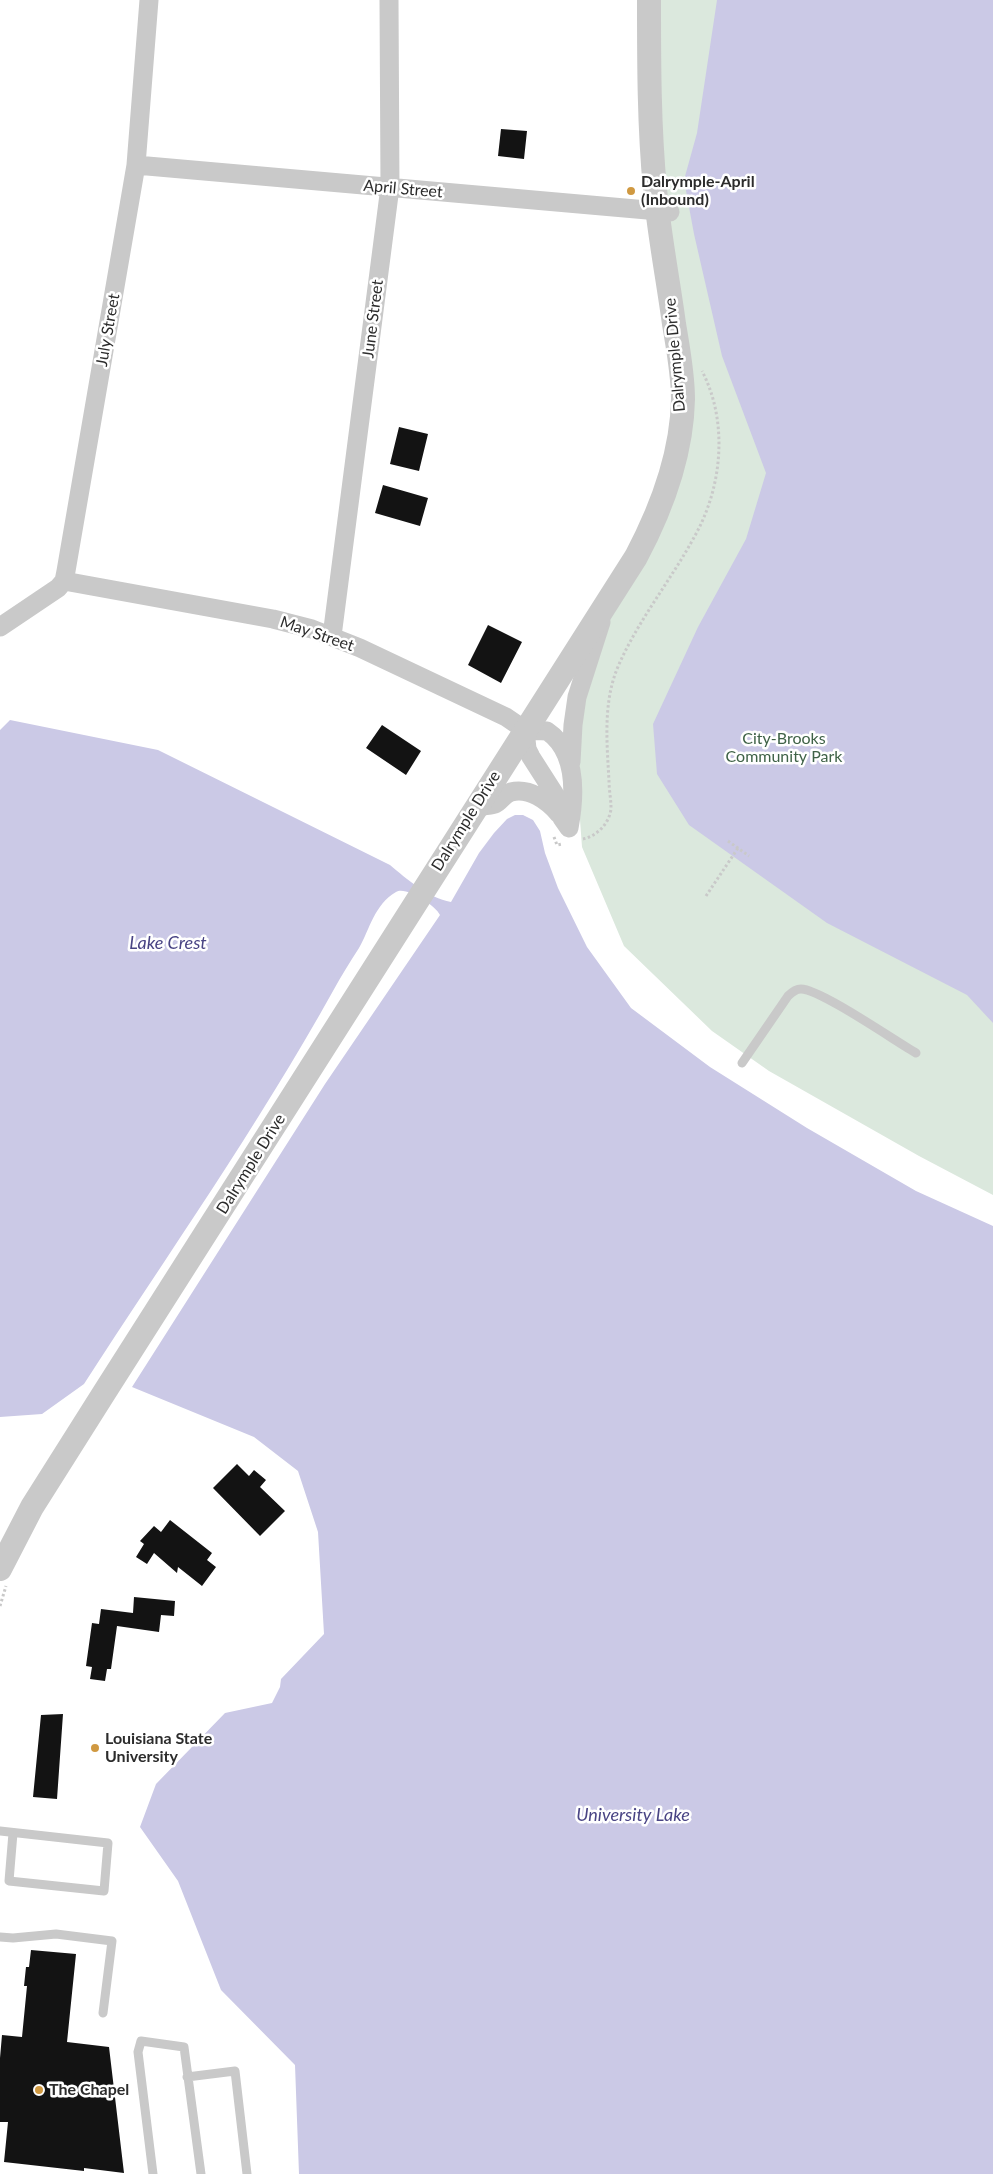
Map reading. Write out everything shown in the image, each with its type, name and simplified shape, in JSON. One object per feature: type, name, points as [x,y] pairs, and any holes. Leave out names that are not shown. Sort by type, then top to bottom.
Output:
[{"type":"street","name":"July Street","points":[[64,581],[136,165],[149,0]]},
{"type":"street","name":"June Street","points":[[332,636],[390,187],[389,0]]},
{"type":"street","name":"Dalrymple Drive","points":[[0,1569],[32,1507],[636,556],[657,512],[668,485],[681,425],[683,398],[664,212],[652,144],[649,0]]},
{"type":"street","name":"April Street","points":[[136,165],[664,212]]},
{"type":"street","points":[[0,627],[48,596],[64,581]]},
{"type":"street","name":"May Street","points":[[64,581],[283,621],[332,636],[506,717],[525,730],[547,731],[554,736],[566,754],[571,774],[574,801],[569,828],[556,824]]},
{"type":"street","points":[[571,774],[573,725],[577,697],[605,605]]},
{"type":"street","points":[[525,730],[527,749],[554,793],[556,824]]},
{"type":"street","points":[[475,807],[496,804],[510,792],[524,792],[542,798],[551,804],[556,824]]},
{"type":"lane","points":[[742,1063],[788,996],[801,989],[820,995],[916,1054]]},
{"type":"lane","points":[[0,1831],[108,1843],[104,1890],[9,1881],[13,1833]]},
{"type":"lane","points":[[0,1936],[13,1938],[56,1934],[112,1941],[103,2013]]},
{"type":"lane","points":[[153,2174],[138,2052],[141,2041],[184,2046],[201,2174]]},
{"type":"lane","points":[[188,2077],[235,2071],[247,2174]]},
{"type":"path","points":[[586,838],[600,830],[608,817],[611,807]]},
{"type":"path","points":[[556,824],[556,845]]},
{"type":"path","points":[[728,841],[749,856]]},
{"type":"path","points":[[706,896],[738,848]]},
{"type":"green space","name":"City-Brooks Community Park","points":[[649,0],[993,0],[993,1195],[919,1156],[769,1071],[712,1031],[624,946],[582,847],[573,725],[605,605],[680,432]]},
{"type":"water","name":"City-Brooks Community Park","points":[[717,0],[993,0],[993,1023],[967,995],[827,923],[689,825],[657,774],[653,724],[698,627],[746,539],[766,473],[722,356],[694,234],[684,180],[697,133]]},
{"type":"water","name":"University Lake","points":[[10,720],[158,750],[390,865],[426,892],[451,902],[479,853],[507,819],[515,815],[523,815],[533,820],[540,831],[545,853],[558,888],[587,947],[631,1008],[710,1067],[807,1128],[916,1191],[993,1226],[993,2174],[299,2174],[295,2065],[221,1990],[178,1881],[140,1827],[156,1784],[225,1713],[272,1703],[280,1687],[281,1679],[324,1634],[318,1532],[298,1471],[254,1437],[132,1387],[325,1084],[440,915],[427,902],[413,894],[401,891],[396,892],[382,904],[359,948],[274,1091],[84,1384],[42,1414],[0,1417],[0,730]]},
{"type":"building","points":[[501,129],[527,131],[524,159],[498,156]]},
{"type":"building","points":[[399,427],[428,434],[419,471],[390,464]]},
{"type":"building","points":[[383,485],[428,498],[420,526],[375,513]]},
{"type":"building","points":[[488,625],[522,642],[501,683],[468,665]]},
{"type":"building","points":[[382,725],[421,751],[406,775],[366,748]]},
{"type":"building","points":[[237,1464],[249,1476],[254,1470],[266,1480],[260,1487],[285,1511],[260,1536],[213,1488]]},
{"type":"building","points":[[170,1520],[212,1553],[207,1560],[216,1567],[202,1586],[178,1567],[177,1573],[154,1553],[147,1564],[136,1557],[144,1544],[140,1541],[154,1526],[161,1532]]},
{"type":"building","points":[[134,1597],[175,1601],[174,1616],[161,1615],[159,1632],[117,1626],[111,1669],[107,1669],[105,1681],[90,1679],[92,1667],[86,1666],[92,1623],[99,1624],[101,1609],[133,1613]]},
{"type":"building","points":[[63,1714],[57,1799],[33,1797],[41,1715]]},
{"type":"building","points":[[31,1950],[76,1954],[67,2042],[109,2047],[124,2173],[84,2168],[84,2171],[4,2162],[8,2122],[0,2122],[2,2035],[22,2037],[27,1986],[24,1986],[26,1967],[29,1967]]},
{"type":"place","name":"Dalrymple-April (Inbound)","points":[[631,191]]},
{"type":"place","name":"Louisiana State University","points":[[95,1748]]},
{"type":"place","name":"The Chapel","points":[[39,2090]]},
{"type":"water label","name":"Lake Crest","points":[[168,943]]}]
